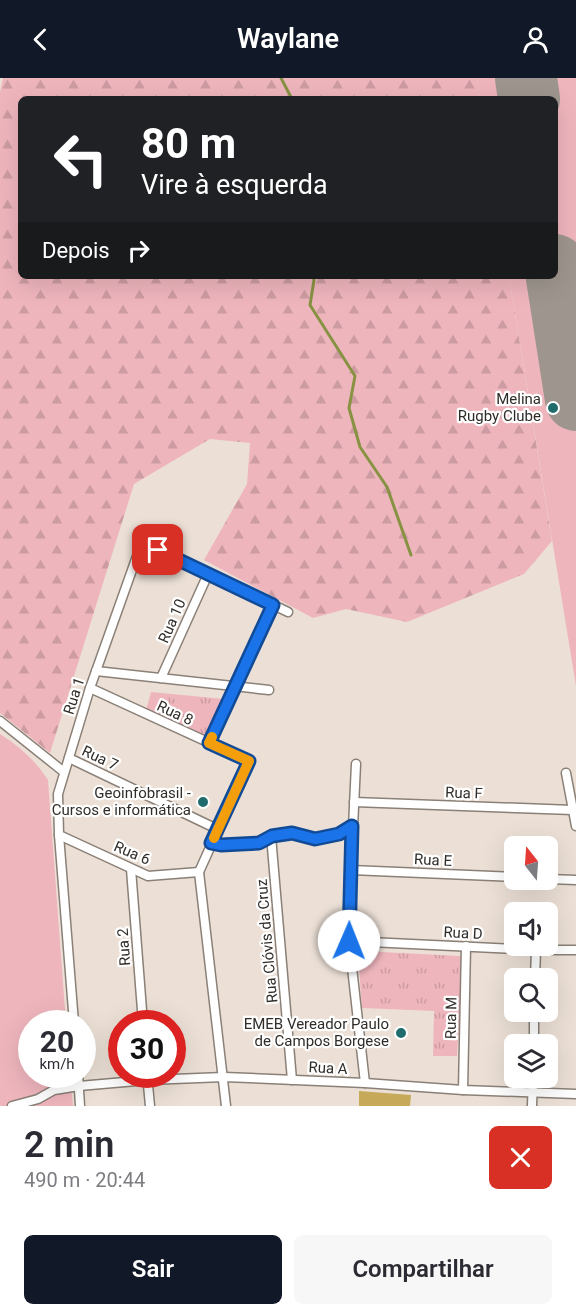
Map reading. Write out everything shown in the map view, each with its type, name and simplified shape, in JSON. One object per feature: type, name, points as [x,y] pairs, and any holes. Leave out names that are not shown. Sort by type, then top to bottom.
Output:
[{"type":"street","name":"Rua 1","points":[[73,1010],[59,835],[58,794],[90,688],[142,542],[288,612]]},
{"type":"street","name":"Rua 10","points":[[161,678],[208,574]]},
{"type":"street","points":[[209,743],[273,605]]},
{"type":"street","points":[[96,671],[268,690]]},
{"type":"street","name":"Rua 8","points":[[90,688],[249,761],[217,829]]},
{"type":"street","points":[[0,721],[64,772]]},
{"type":"street","name":"Rua 7","points":[[69,758],[217,829]]},
{"type":"street","points":[[356,764],[349,941],[365,1083]]},
{"type":"street","points":[[566,773],[576,826]]},
{"type":"street","name":"Rua F","points":[[354,802],[573,810]]},
{"type":"street","points":[[211,843],[221,845],[259,843],[272,836],[292,833],[315,839],[339,834],[352,826]]},
{"type":"street","points":[[217,829],[199,872],[226,1106]]},
{"type":"street","name":"Rua 6","points":[[59,835],[148,876],[199,872]]},
{"type":"street","name":"Rua Clóvis da Cruz","points":[[272,836],[292,1080]]},
{"type":"street","name":"Rua 2","points":[[131,869],[142,1010]]},
{"type":"street","name":"Rua E","points":[[351,870],[504,877]]},
{"type":"street","points":[[558,879],[576,880]]},
{"type":"street","name":"Rua D","points":[[349,941],[504,948]]},
{"type":"street","name":"Rua M","points":[[463,1090],[466,946]]},
{"type":"street","name":"Rua D","points":[[558,950],[576,950]]},
{"type":"street","name":"Rua A","points":[[186,1077],[365,1083],[463,1090],[576,1094]]},
{"type":"street","name":"Rua A","points":[[12,1106],[38,1099],[54,1090],[66,1088]]},
{"type":"street","points":[[79,1088],[80,1106]]},
{"type":"street","points":[[149,1088],[150,1106]]},
{"type":"street","points":[[532,1106],[533,1088]]},
{"type":"green space","points":[[3,78],[477,78],[480,96],[18,96],[18,279],[509,279],[552,541],[524,574],[407,622],[346,609],[313,618],[204,560],[247,484],[250,443],[210,439],[134,484],[50,753],[0,713],[0,92]]},
{"type":"green space","name":"Melina Rugby Clube","points":[[477,78],[576,78],[576,686],[509,279],[558,279],[558,96],[480,96]]},
{"type":"green space","points":[[151,692],[224,699],[207,738],[146,710]]},
{"type":"green space","points":[[0,734],[27,754],[48,780],[65,1010],[18,1010],[18,1088],[71,1088],[73,1106],[0,1106]]},
{"type":"green space","points":[[362,951],[460,956],[463,959],[457,1056],[433,1056],[434,1011],[362,1008],[358,955]]},
{"type":"building","points":[[359,1091],[411,1095],[410,1106],[359,1106]]},
{"type":"waterway","points":[[281,78],[290,96]]},
{"type":"waterway","points":[[314,279],[310,305],[355,376],[349,408],[360,447],[387,487],[411,555]]},
{"type":"runway","points":[[526,78],[529,96]]},
{"type":"runway","points":[[557,279],[576,400]]},
{"type":"slow traffic","points":[[212,737],[209,743],[249,761],[214,838]]},
{"type":"place","name":"Melina Rugby Clube","points":[[553,408]]},
{"type":"place","name":"Geoinfobrasil - Cursos e informática","points":[[203,802]]},
{"type":"place","name":"EMEB Vereador Paulo de Campos Borgese","points":[[401,1033]]},
{"type":"route","points":[[158,550],[273,605],[209,743],[249,761],[211,843],[221,845],[259,843],[272,836],[292,833],[315,839],[339,834],[352,826],[349,941]]}]
